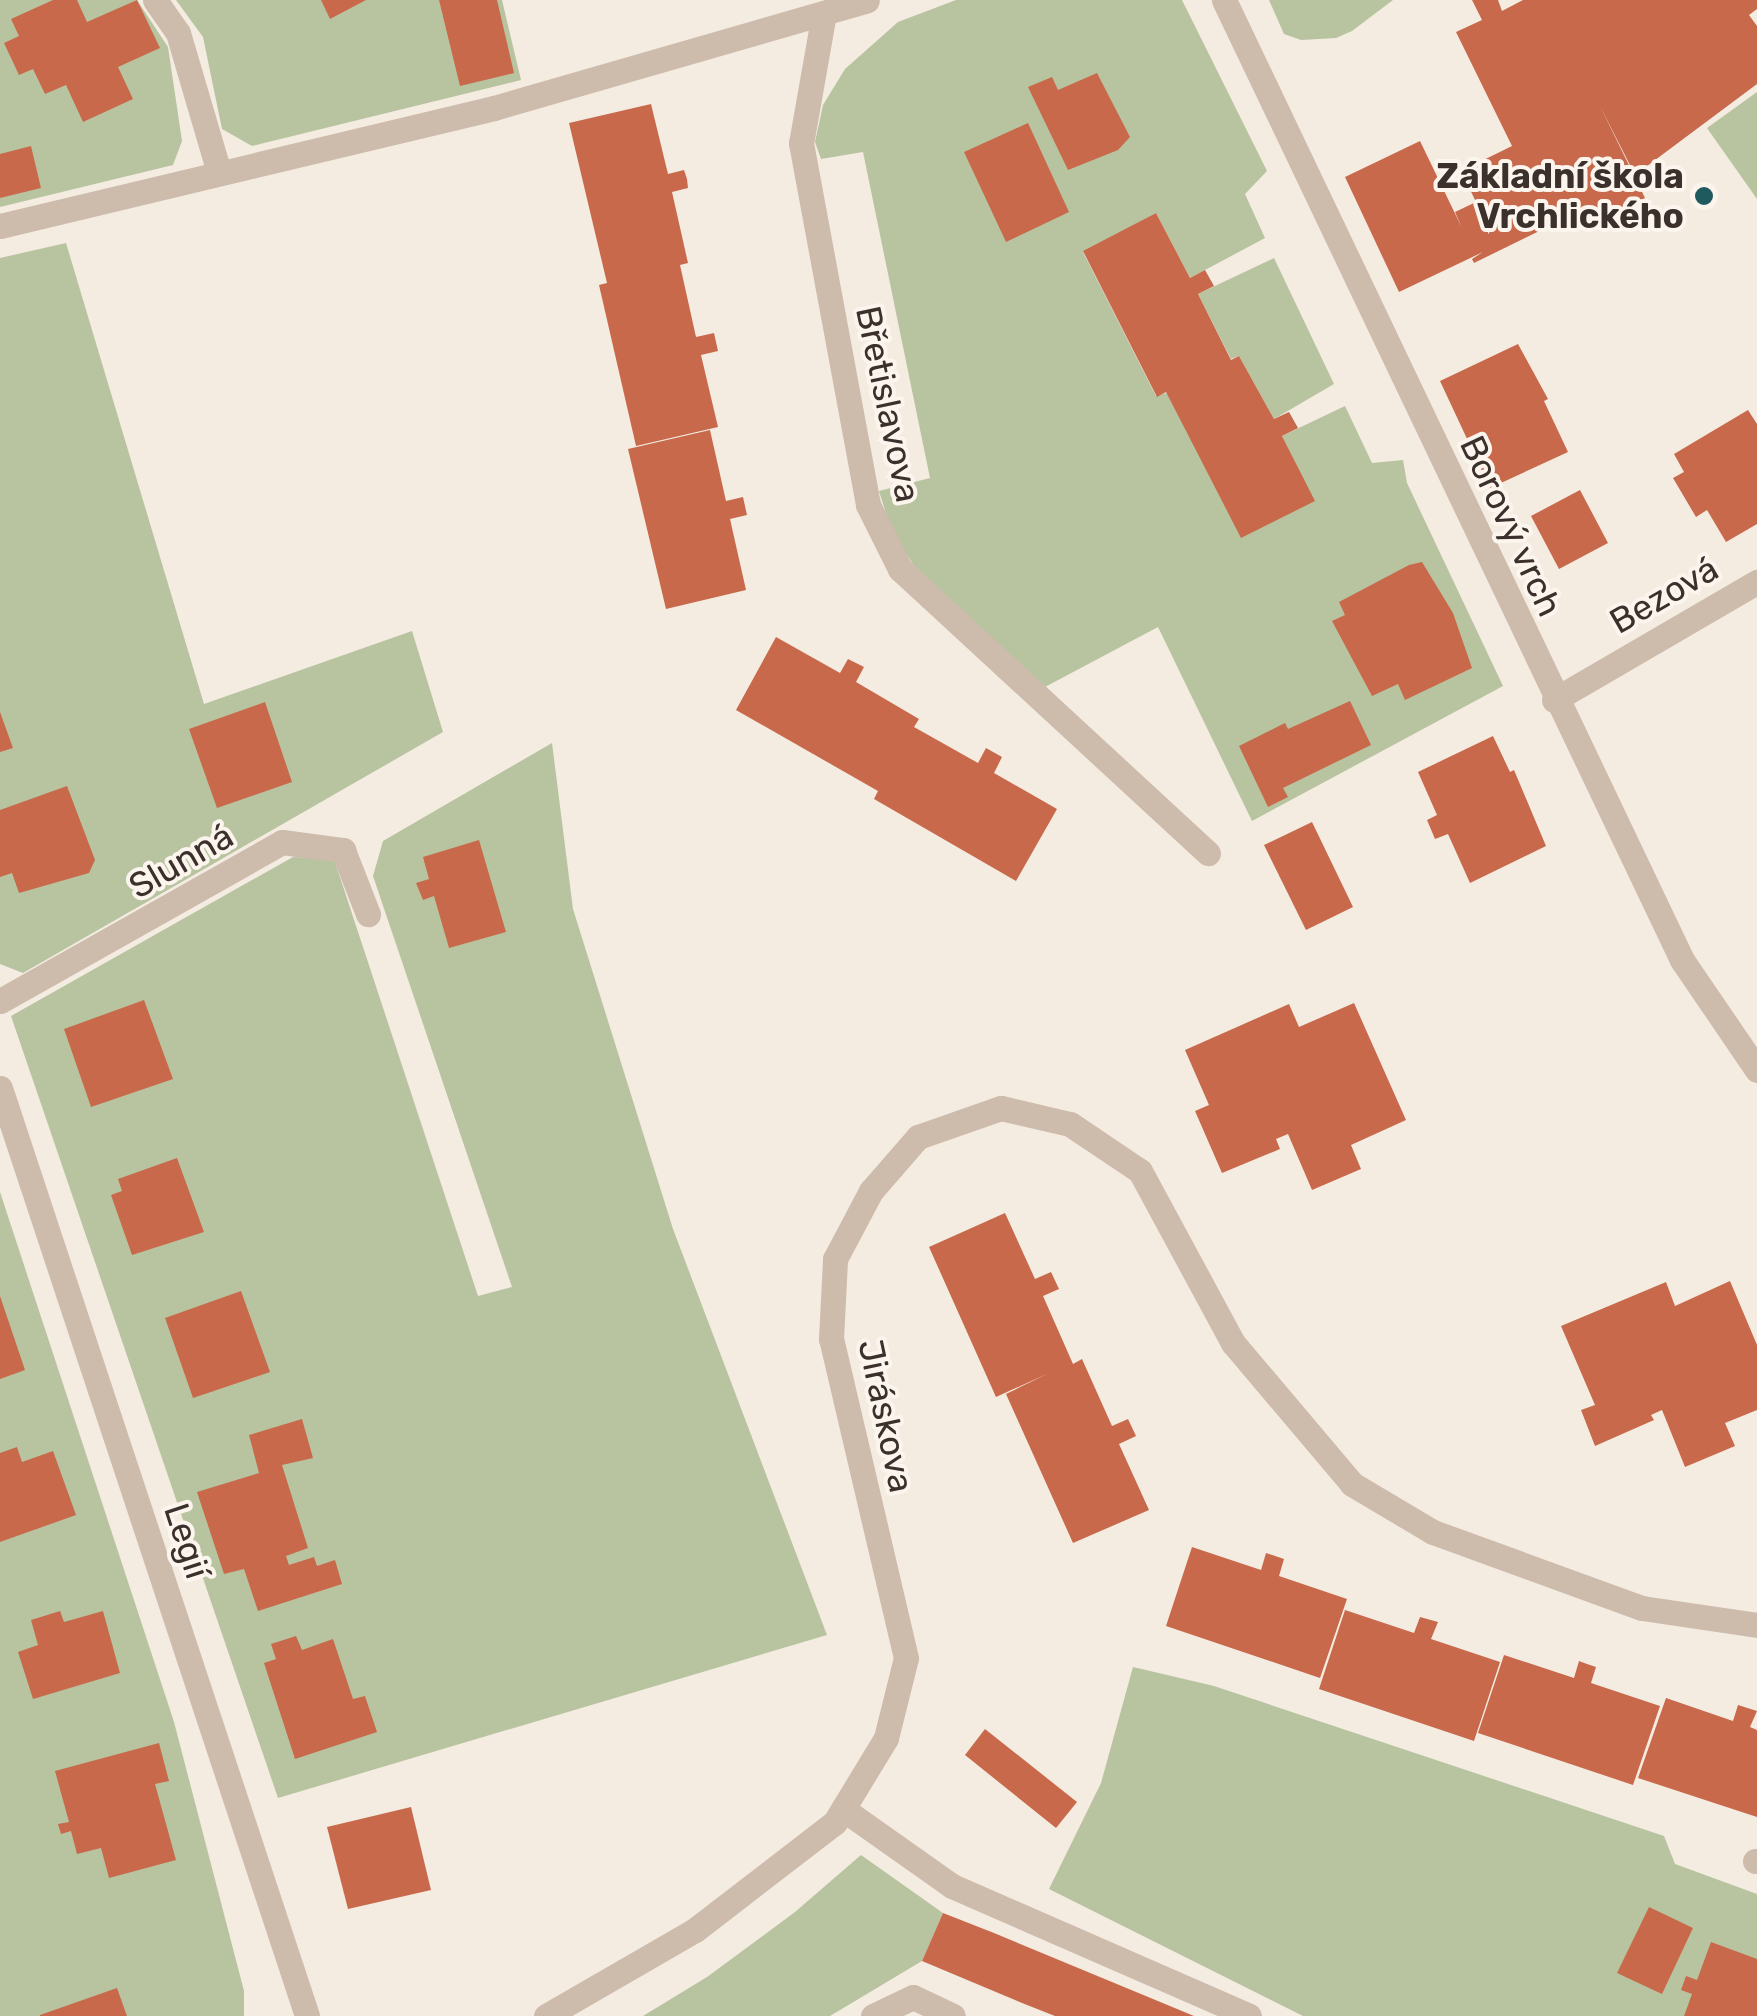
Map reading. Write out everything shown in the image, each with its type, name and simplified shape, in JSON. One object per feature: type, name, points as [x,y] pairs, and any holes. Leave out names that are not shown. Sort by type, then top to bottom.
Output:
[{"type":"street","points":[[155,0],[178,33],[218,172]]},
{"type":"street","points":[[0,226],[494,108],[868,0]]},
{"type":"street","name":"Borový vrch","points":[[1224,0],[1554,700],[1682,960],[1757,1070]]},
{"type":"street","name":"Břetislavova","points":[[824,13],[801,143],[868,505],[900,569],[1208,853]]},
{"type":"street","name":"Bezová","points":[[1554,700],[1757,582]]},
{"type":"street","name":"Slunná","points":[[0,1001],[282,842],[343,850],[368,914]]},
{"type":"street","name":"Legií","points":[[0,1088],[307,2016]]},
{"type":"street","name":"Jiráskova","points":[[550,2015],[695,1930],[835,1822],[886,1738],[906,1658],[830,1339],[835,1259],[871,1191],[918,1137],[1001,1108],[1070,1124],[1140,1171],[1234,1342],[1352,1484],[1434,1532],[1642,1608],[1757,1625]]},
{"type":"street","points":[[843,1810],[952,1886],[1249,2016]]},
{"type":"street","points":[[873,2016],[913,1997],[953,2016]]},
{"type":"green space","points":[[0,0],[137,0],[168,47],[182,141],[173,165],[0,207]]},
{"type":"green space","points":[[176,0],[502,0],[521,80],[252,146],[222,129],[203,37]]},
{"type":"green space","points":[[956,0],[1182,0],[1267,171],[1245,194],[1265,238],[1190,278],[1156,213],[1083,252],[1156,396],[1166,393],[1314,501],[1282,436],[1345,406],[1372,463],[1403,460],[1407,483],[1503,686],[1252,821],[1158,627],[1045,687],[916,569],[891,530],[879,491],[930,478],[863,152],[821,159],[815,142],[823,105],[845,69],[898,22]]},
{"type":"green space","points":[[1269,0],[1393,0],[1352,31],[1336,38],[1301,40],[1284,34]]},
{"type":"green space","points":[[1757,92],[1757,199],[1707,128]]},
{"type":"green space","points":[[66,243],[204,704],[412,631],[443,732],[23,973],[0,964],[0,258]]},
{"type":"green space","points":[[1274,258],[1334,384],[1274,419],[1239,356],[1231,359],[1198,294]]},
{"type":"green space","points":[[552,743],[573,909],[673,1229],[827,1635],[278,1798],[11,1016],[293,857],[334,859],[478,1296],[512,1287],[373,876],[383,841]]},
{"type":"green space","points":[[0,1192],[174,1722],[244,1991],[244,2016],[0,2016]]},
{"type":"green space","points":[[1133,1667],[1214,1686],[1664,1836],[1675,1864],[1757,1894],[1757,2016],[1303,2016],[1049,1889],[1101,1783]]},
{"type":"green space","points":[[861,1855],[943,1913],[922,1961],[830,2016],[643,2016],[707,1977],[795,1912]]},
{"type":"building","points":[[53,0],[77,0],[87,22],[137,0],[160,48],[118,67],[133,99],[83,122],[66,85],[45,94],[33,69],[19,75],[4,43],[19,36],[11,19]]},
{"type":"building","points":[[321,0],[366,0],[330,19]]},
{"type":"building","points":[[439,0],[497,0],[514,73],[460,86]]},
{"type":"building","points":[[1472,0],[1498,0],[1502,11],[1523,0],[1757,0],[1757,9],[1749,15],[1757,26],[1757,84],[1635,175],[1600,106],[1645,198],[1588,226],[1580,211],[1474,263],[1472,259],[1483,252],[1399,292],[1345,177],[1420,141],[1462,228],[1455,212],[1476,202],[1461,171],[1512,146],[1456,32],[1482,20]]},
{"type":"building","points":[[1097,73],[1130,137],[1118,150],[1068,170],[1028,87],[1052,77],[1058,90]]},
{"type":"building","points":[[651,104],[668,174],[684,170],[687,179],[688,188],[672,192],[688,263],[680,265],[696,337],[714,333],[718,351],[701,355],[718,427],[636,446],[599,285],[607,283],[569,123]]},
{"type":"building","points":[[1028,123],[1069,212],[1006,242],[964,152]]},
{"type":"building","points":[[31,146],[41,188],[0,198],[0,154]]},
{"type":"building","points":[[1156,213],[1190,278],[1205,270],[1214,286],[1198,294],[1231,360],[1239,356],[1274,419],[1289,412],[1298,428],[1282,436],[1315,501],[1241,538],[1166,392],[1157,397],[1083,251]]},
{"type":"building","points":[[1518,344],[1548,399],[1544,401],[1568,452],[1490,488],[1440,381]]},
{"type":"building","points":[[1748,410],[1757,424],[1757,524],[1726,542],[1707,510],[1696,517],[1673,478],[1684,472],[1674,454]]},
{"type":"building","points":[[710,430],[726,501],[743,497],[747,515],[730,519],[746,590],[666,609],[628,449]]},
{"type":"building","points":[[1580,490],[1608,543],[1559,569],[1531,516]]},
{"type":"building","points":[[1422,562],[1453,613],[1472,668],[1405,700],[1398,684],[1372,696],[1332,621],[1345,615],[1339,602]]},
{"type":"building","points":[[776,637],[840,673],[848,659],[864,667],[856,682],[919,719],[914,727],[978,763],[986,748],[1002,757],[994,773],[1057,809],[1016,881],[874,799],[878,791],[736,710]]},
{"type":"building","points":[[1350,701],[1371,745],[1283,788],[1288,797],[1268,807],[1239,746],[1285,723],[1288,729]]},
{"type":"building","points":[[265,702],[292,782],[217,808],[189,729]]},
{"type":"building","points":[[0,712],[13,748],[0,752]]},
{"type":"building","points":[[1493,736],[1510,772],[1514,770],[1546,846],[1470,883],[1448,834],[1435,839],[1427,820],[1437,815],[1418,772]]},
{"type":"building","points":[[67,786],[95,860],[89,873],[19,893],[12,873],[0,877],[0,810]]},
{"type":"building","points":[[1312,822],[1353,907],[1306,930],[1264,845]]},
{"type":"building","points":[[479,840],[506,932],[449,948],[434,896],[423,900],[416,883],[429,879],[423,857]]},
{"type":"building","points":[[144,1000],[173,1079],[91,1107],[64,1029]]},
{"type":"building","points":[[1354,1003],[1406,1120],[1351,1145],[1361,1169],[1312,1190],[1288,1134],[1276,1139],[1280,1149],[1222,1173],[1195,1111],[1209,1105],[1185,1050],[1289,1004],[1299,1027]]},
{"type":"building","points":[[177,1158],[204,1232],[132,1255],[111,1195],[122,1191],[118,1179]]},
{"type":"building","points":[[1005,1213],[1035,1279],[1051,1272],[1059,1289],[1043,1296],[1073,1364],[1082,1359],[1112,1426],[1128,1419],[1136,1436],[1119,1444],[1149,1510],[1073,1543],[1006,1394],[1049,1373],[996,1397],[929,1247]]},
{"type":"building","points":[[1730,1281],[1757,1345],[1757,1410],[1725,1423],[1735,1446],[1685,1467],[1662,1410],[1651,1415],[1654,1420],[1595,1446],[1581,1410],[1595,1405],[1561,1326],[1666,1282],[1675,1306]]},
{"type":"building","points":[[241,1291],[270,1372],[193,1398],[165,1318]]},
{"type":"building","points":[[0,1296],[25,1370],[0,1379]]},
{"type":"building","points":[[302,1419],[313,1458],[282,1465],[308,1548],[286,1556],[289,1565],[314,1557],[317,1566],[335,1560],[342,1584],[258,1611],[244,1569],[224,1574],[197,1492],[259,1473],[249,1435]]},
{"type":"building","points":[[17,1447],[22,1462],[53,1451],[76,1515],[0,1542],[0,1453]]},
{"type":"building","points":[[1192,1547],[1261,1570],[1266,1553],[1284,1559],[1279,1576],[1347,1599],[1320,1678],[1166,1626]]},
{"type":"building","points":[[1345,1610],[1414,1633],[1420,1617],[1438,1622],[1431,1639],[1500,1662],[1474,1741],[1319,1689]]},
{"type":"building","points":[[60,1611],[64,1622],[103,1611],[120,1673],[33,1699],[18,1652],[38,1645],[31,1620]]},
{"type":"building","points":[[296,1636],[302,1650],[333,1639],[353,1699],[365,1696],[377,1732],[295,1759],[264,1663],[276,1659],[271,1644]]},
{"type":"building","points":[[1504,1655],[1574,1678],[1579,1661],[1596,1667],[1591,1683],[1660,1706],[1633,1785],[1478,1733]]},
{"type":"building","points":[[1666,1698],[1733,1721],[1738,1705],[1757,1711],[1750,1727],[1757,1730],[1757,1817],[1638,1778]]},
{"type":"building","points":[[985,1729],[1077,1802],[1056,1828],[965,1755]]},
{"type":"building","points":[[159,1743],[169,1781],[155,1784],[176,1860],[109,1878],[101,1848],[77,1854],[71,1831],[61,1834],[58,1824],[69,1822],[55,1771]]},
{"type":"building","points":[[411,1807],[431,1890],[348,1909],[327,1827]]},
{"type":"building","points":[[1649,1907],[1693,1928],[1662,1994],[1617,1973]]},
{"type":"building","points":[[943,1913],[1194,2016],[1055,2016],[1022,2003],[922,1961]]},
{"type":"building","points":[[1711,1942],[1757,1959],[1757,2016],[1684,2016],[1692,1994],[1681,1990],[1686,1976],[1697,1980]]},
{"type":"building","points":[[117,1988],[127,2016],[40,2016],[40,2015]]},
{"type":"place","name":"Základní škola Vrchlického","points":[[1704,196]]}]
